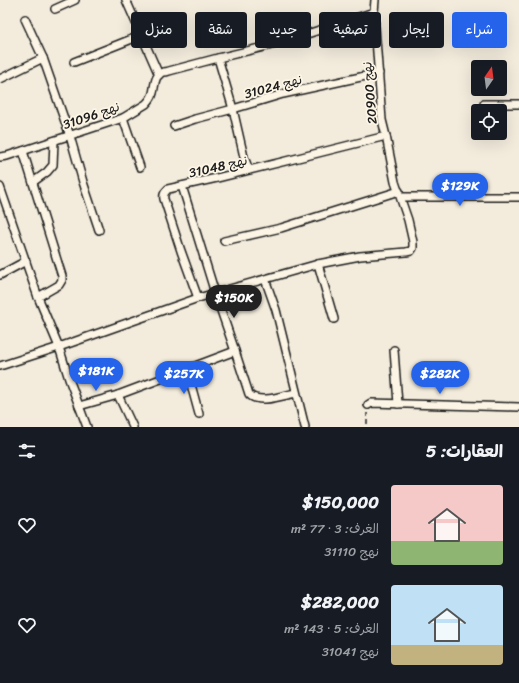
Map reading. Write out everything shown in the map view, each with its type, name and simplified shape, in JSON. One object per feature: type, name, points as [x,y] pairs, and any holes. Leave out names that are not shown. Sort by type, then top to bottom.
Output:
[{"type":"street","points":[[55,9],[75,0]]},
{"type":"street","points":[[126,0],[131,12]]},
{"type":"street","name":"نهج 20900","points":[[374,12],[375,0]]},
{"type":"street","points":[[25,18],[43,58],[100,230]]},
{"type":"street","points":[[148,48],[159,75],[162,72],[280,43],[319,30]]},
{"type":"street","points":[[74,62],[131,39]]},
{"type":"street","name":"نهج 20900","points":[[318,264],[360,256],[406,252],[411,251],[413,248],[408,220],[395,182],[382,120],[377,48]]},
{"type":"street","points":[[0,79],[43,58]]},
{"type":"street","points":[[218,58],[233,109],[244,157],[250,170]]},
{"type":"street","name":"نهج 31024","points":[[174,126],[283,94],[379,73]]},
{"type":"street","name":"نهج 31096","points":[[0,157],[23,151],[123,118],[149,101],[153,93],[156,79],[159,75]]},
{"type":"street","points":[[507,104],[519,104]]},
{"type":"street","points":[[123,118],[140,167]]},
{"type":"street","name":"نهج 31048","points":[[198,298],[180,251],[163,195],[168,189],[386,136]]},
{"type":"street","points":[[33,182],[47,172],[53,165],[54,141]]},
{"type":"street","points":[[23,151],[62,276],[62,280],[59,285],[38,297]]},
{"type":"street","points":[[182,186],[215,293],[249,394],[252,398],[268,399],[296,392]]},
{"type":"street","points":[[0,187],[38,297],[59,347],[87,427]]},
{"type":"street","points":[[224,241],[281,228],[400,194],[519,197]]},
{"type":"street","points":[[0,275],[26,261]]},
{"type":"street","points":[[0,366],[198,298],[318,264],[334,319]]},
{"type":"street","points":[[265,279],[276,310],[305,427]]},
{"type":"street","points":[[394,350],[398,404]]},
{"type":"street","points":[[79,406],[118,396],[235,351]]},
{"type":"street","points":[[187,370],[199,414]]},
{"type":"street","points":[[118,396],[133,427]]},
{"type":"street","points":[[368,405],[371,403],[519,407]]},
{"type":"path","points":[[368,405],[366,410],[368,427]]}]
